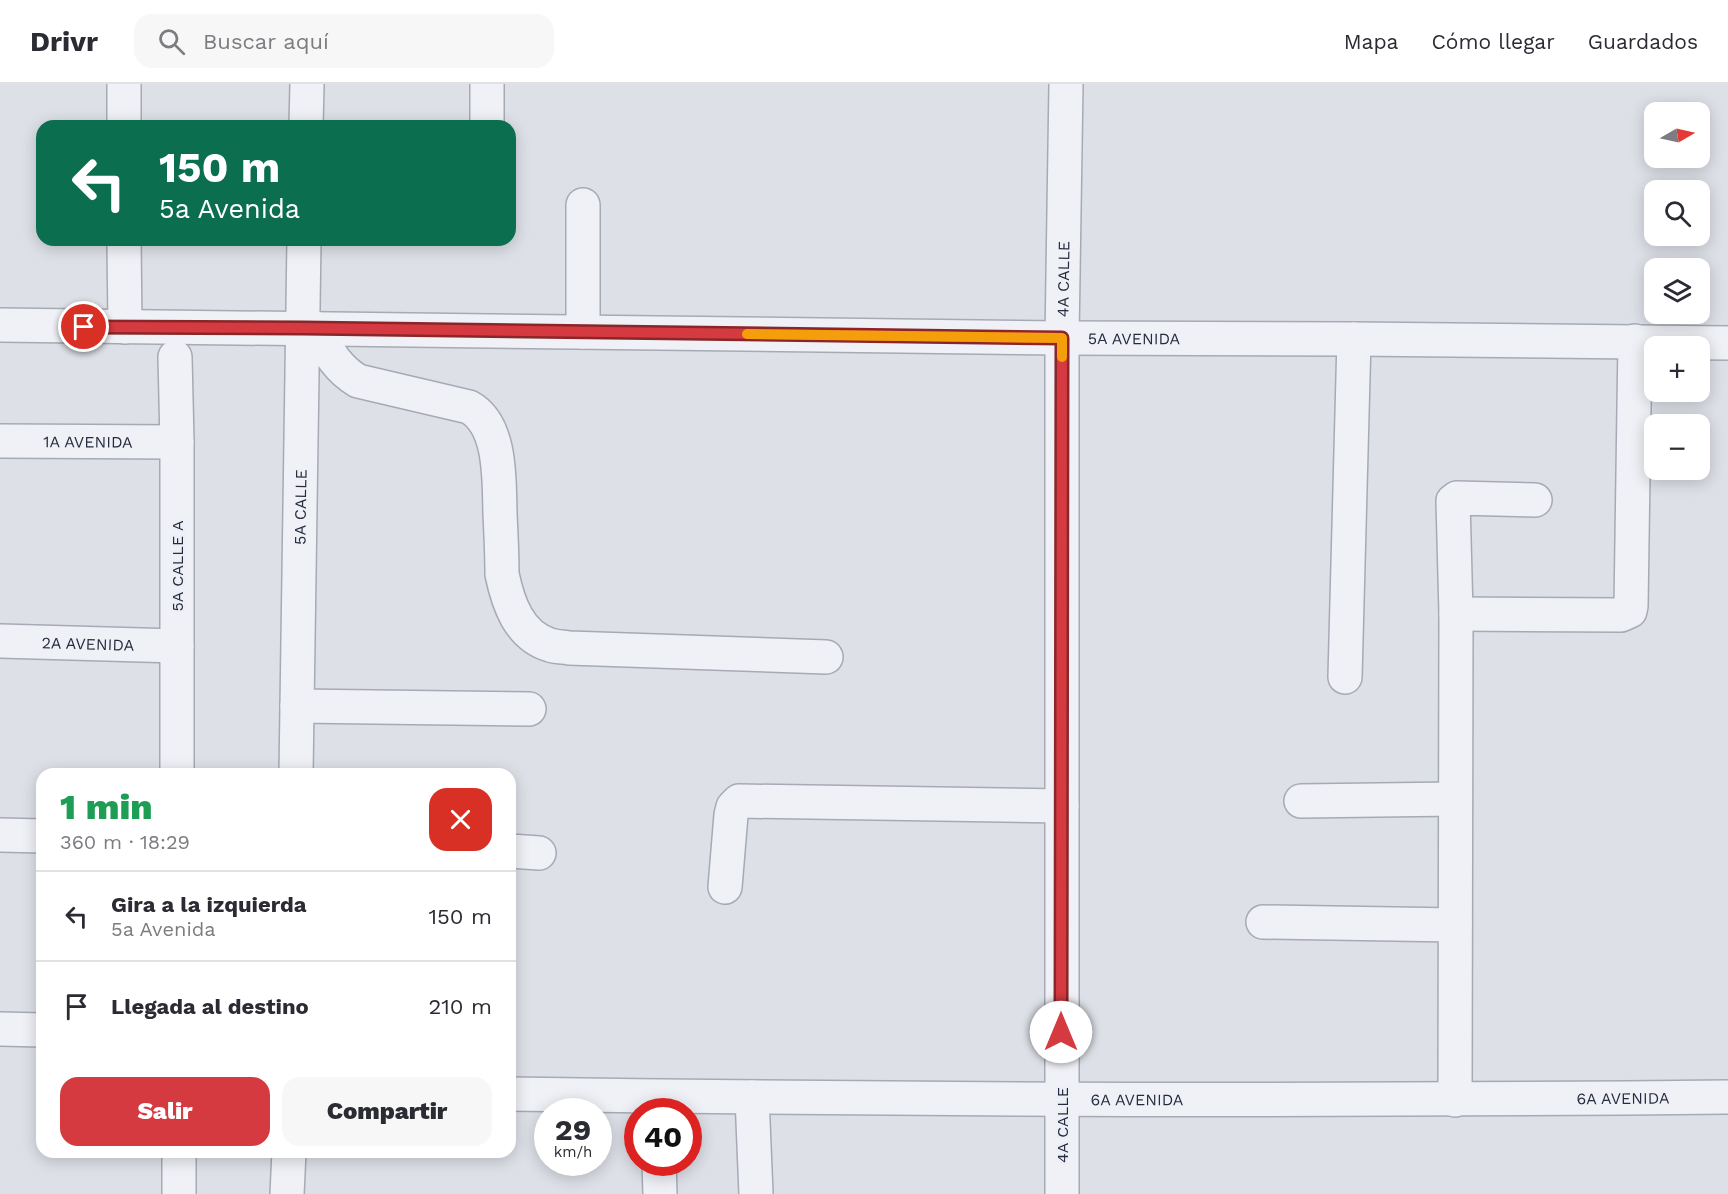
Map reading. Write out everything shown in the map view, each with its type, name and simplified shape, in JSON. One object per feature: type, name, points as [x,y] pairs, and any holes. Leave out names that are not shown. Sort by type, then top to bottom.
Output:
[{"type":"street","points":[[124,84],[124,120]]},
{"type":"street","points":[[306,120],[307,84]]},
{"type":"street","points":[[487,120],[488,84]]},
{"type":"street","name":"4A CALLE","points":[[1062,1194],[1062,338],[1066,84]]},
{"type":"street","points":[[583,206],[584,332]]},
{"type":"street","points":[[124,246],[125,327]]},
{"type":"street","name":"5A CALLE","points":[[296,768],[309,328],[304,246]]},
{"type":"street","name":"5A AVENIDA","points":[[0,325],[1062,338],[1728,343]]},
{"type":"street","points":[[309,328],[333,360],[358,381],[469,407],[478,412],[487,425],[498,466],[502,574],[505,589],[520,623],[532,636],[550,645],[569,648],[826,657]]},
{"type":"street","points":[[1345,677],[1354,339]]},
{"type":"street","points":[[1456,614],[1621,615],[1630,611],[1635,341]]},
{"type":"street","name":"5A CALLE A","points":[[175,357],[177,768]]},
{"type":"street","name":"1A AVENIDA","points":[[0,441],[177,442]]},
{"type":"street","points":[[1455,1100],[1456,614],[1453,504],[1455,498],[1534,500]]},
{"type":"street","name":"2A AVENIDA","points":[[0,642],[177,645]]},
{"type":"street","points":[[297,706],[529,709]]},
{"type":"street","points":[[1301,801],[1455,799]]},
{"type":"street","points":[[726,887],[731,815],[733,807],[739,801],[1062,806]]},
{"type":"street","points":[[0,835],[36,836]]},
{"type":"street","points":[[1263,922],[1455,925]]},
{"type":"street","points":[[0,1029],[36,1030]]},
{"type":"street","name":"6A AVENIDA","points":[[516,1094],[624,1102]]},
{"type":"street","points":[[752,1097],[756,1194]]},
{"type":"street","name":"6A AVENIDA","points":[[702,1101],[752,1097],[1455,1100],[1728,1097]]},
{"type":"street","points":[[179,1158],[179,1194]]},
{"type":"street","points":[[287,1194],[289,1158]]},
{"type":"street","points":[[660,1176],[660,1194]]},
{"type":"slow traffic","points":[[747,334],[1062,338],[1062,357]]},
{"type":"route","points":[[84,327],[1062,338],[1061,1032]]}]
